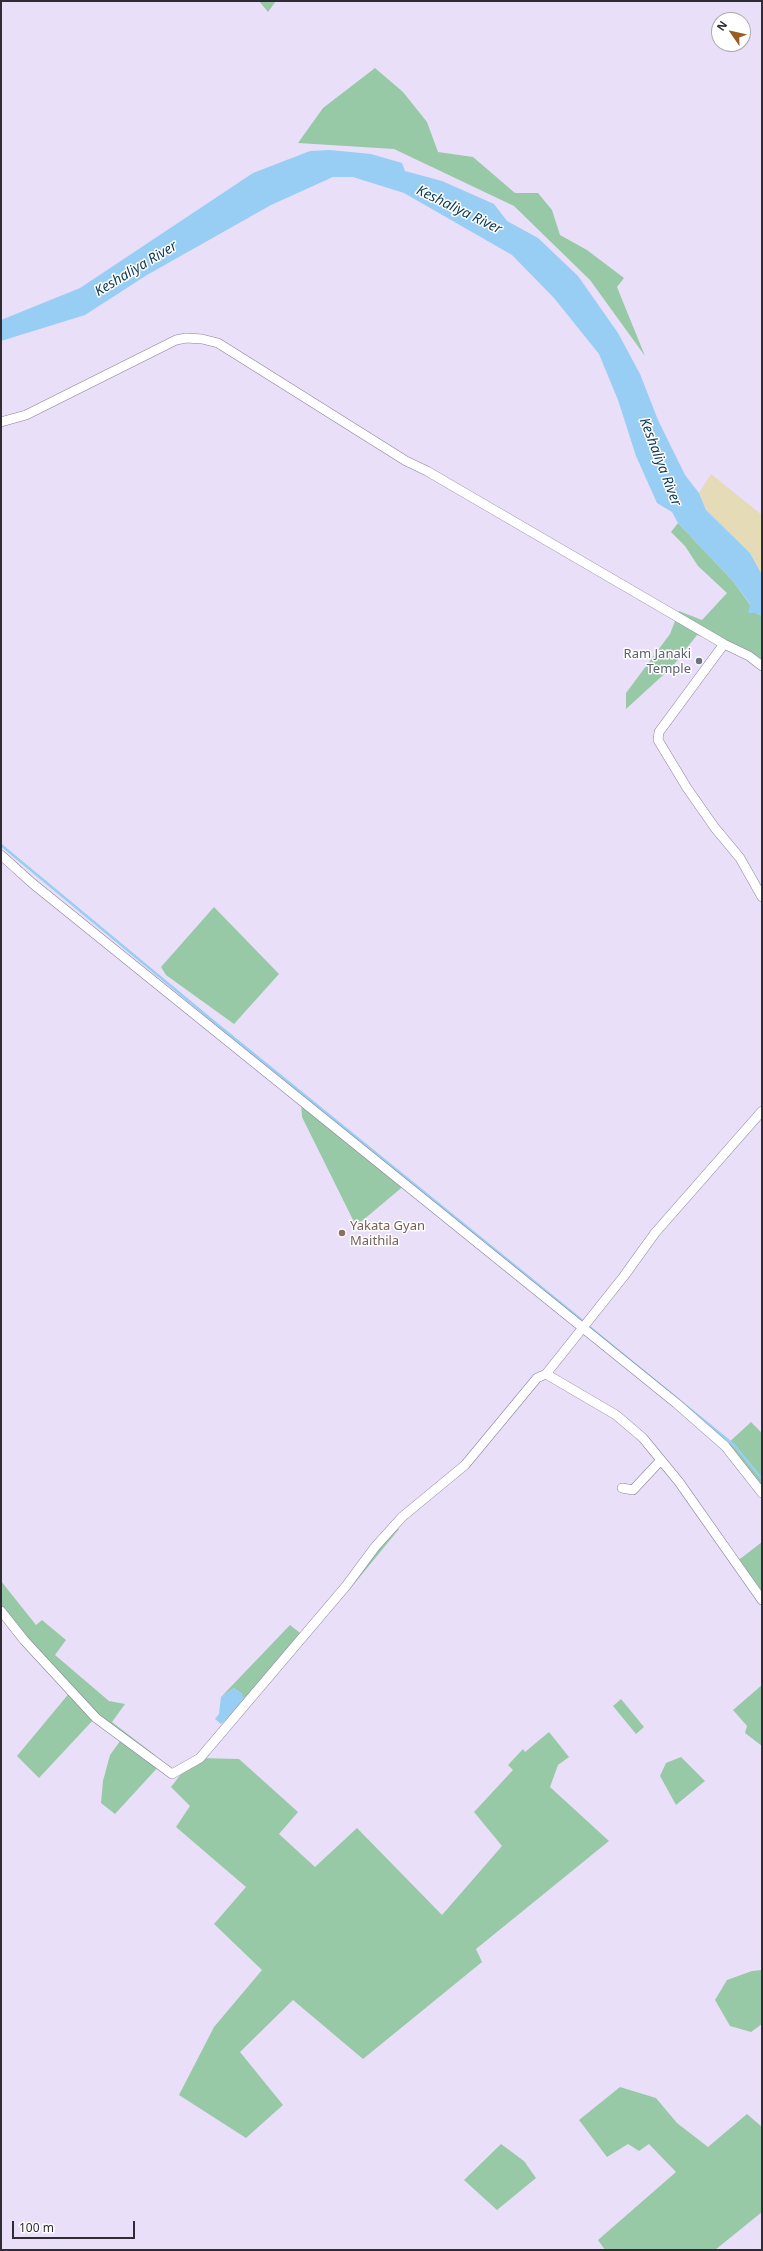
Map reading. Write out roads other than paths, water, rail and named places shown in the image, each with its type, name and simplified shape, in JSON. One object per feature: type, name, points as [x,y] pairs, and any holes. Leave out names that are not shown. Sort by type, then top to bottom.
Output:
[{"type":"street","points":[[1,422],[26,415],[176,340],[186,338],[202,339],[218,343],[406,461],[427,471],[724,644],[749,656],[762,666]]},
{"type":"street","points":[[724,644],[659,732],[658,740],[687,788],[715,828],[740,858],[762,897]]},
{"type":"street","points":[[1,855],[32,883],[726,1446],[762,1493]]},
{"type":"street","points":[[1,1611],[24,1640],[96,1718],[172,1774],[200,1758],[346,1586],[375,1547],[402,1517],[465,1465],[536,1378],[546,1374],[655,1233],[762,1111]]},
{"type":"street","points":[[546,1374],[616,1415],[633,1428],[661,1460],[762,1600]]},
{"type":"street","points":[[622,1488],[633,1490],[661,1460]]},
{"type":"water","name":"Keshaliya River","points":[[330,150],[371,154],[402,163],[405,171],[442,181],[494,204],[507,221],[538,238],[578,276],[618,333],[640,374],[658,420],[685,475],[699,493],[706,510],[750,553],[762,575],[762,616],[756,613],[748,613],[750,604],[733,581],[678,523],[672,512],[657,503],[636,456],[618,400],[599,354],[554,298],[512,255],[404,193],[353,177],[333,177],[271,205],[147,275],[85,315],[1,341],[1,320],[80,288],[253,173],[310,151]]},
{"type":"water","points":[[234,1688],[242,1693],[243,1697],[251,1698],[221,1724],[215,1719],[219,1714],[221,1697]]},
{"type":"waterway","points":[[1,845],[213,1021],[584,1322]]},
{"type":"waterway","points":[[587,1325],[734,1445],[762,1479]]},
{"type":"place","name":"Ram Janaki Temple","points":[[699,661]]},
{"type":"place","name":"Yakata Gyan Maithila","points":[[342,1233]]}]
